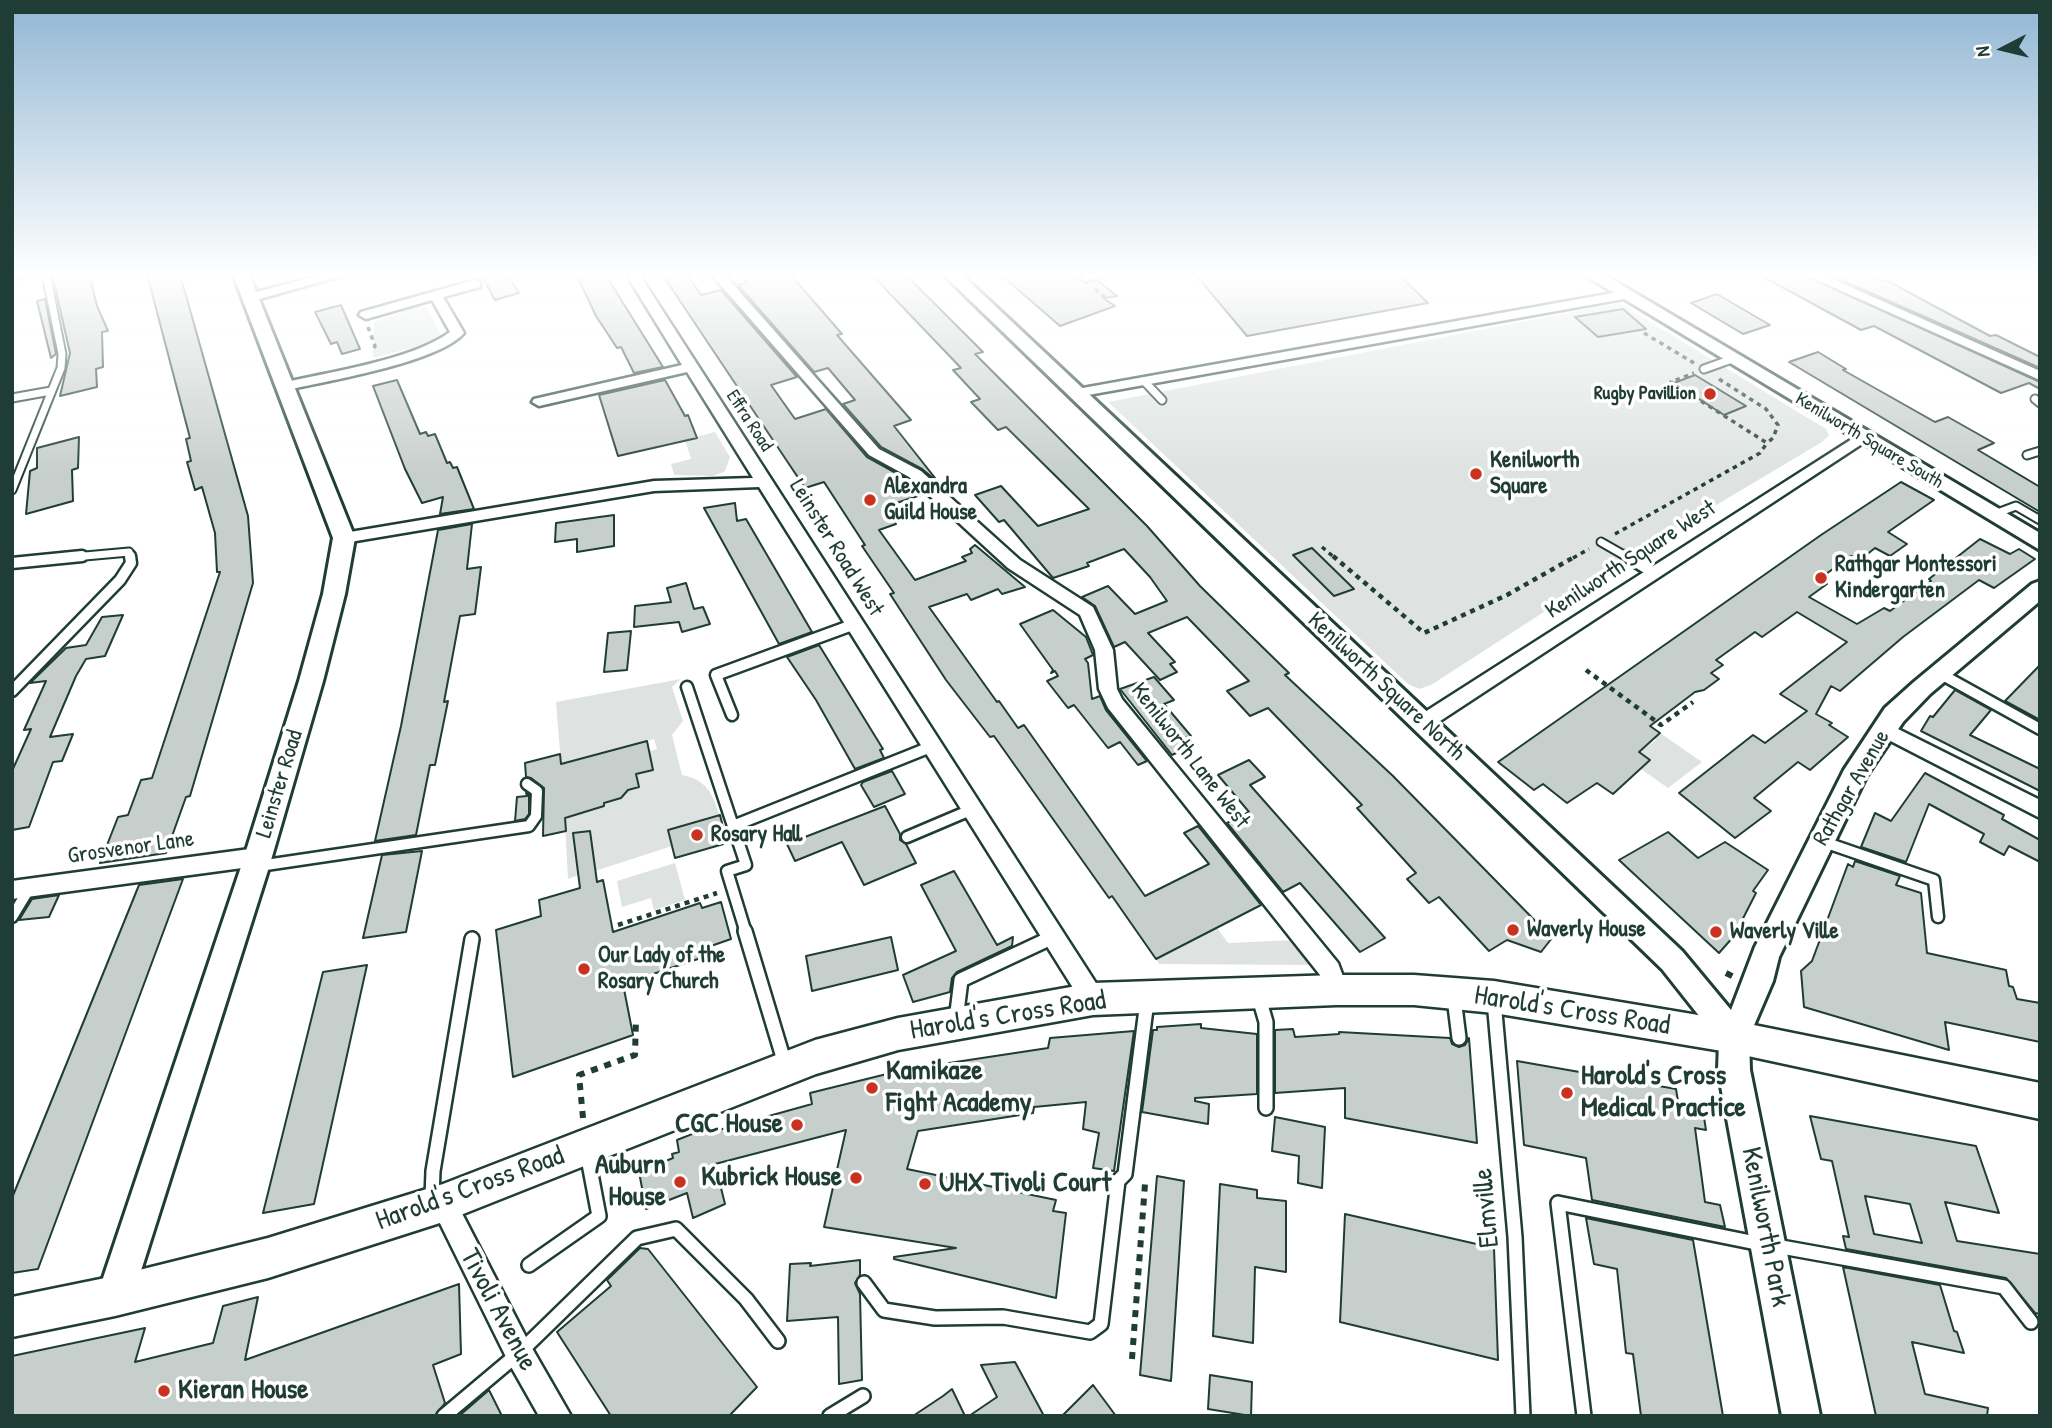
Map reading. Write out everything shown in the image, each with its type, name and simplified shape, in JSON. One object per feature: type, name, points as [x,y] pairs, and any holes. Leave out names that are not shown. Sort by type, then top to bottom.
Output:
[{"type":"main road","name":"Harold's Cross Road","points":[[12,1317],[115,1296],[268,1258],[437,1205],[815,1057],[955,1023],[1093,999],[1336,990],[1414,990],[1494,997],[1734,1037],[2040,1101]]},
{"type":"street","points":[[266,341],[344,538]]},
{"type":"street","points":[[283,387],[429,350],[449,341]]},
{"type":"street","name":"Effra Road","points":[[674,341],[766,482]]},
{"type":"street","name":"Kenilworth Lane West","points":[[776,341],[874,452],[915,474],[1014,564],[1087,611],[1104,650],[1108,689],[1115,703],[1330,970],[1336,990]]},
{"type":"street","name":"Kenilworth Square North","points":[[1023,341],[1672,960],[1734,1037]]},
{"type":"street","points":[[1077,393],[1369,341]]},
{"type":"street","name":"Kenilworth Square South","points":[[1701,341],[2040,543]]},
{"type":"street","points":[[1960,341],[2040,376]]},
{"type":"street","points":[[539,402],[691,367]]},
{"type":"street","name":"Kenilworth Square West","points":[[1424,722],[1863,437]]},
{"type":"street","name":"Leinster Road West","points":[[344,538],[654,486],[766,482],[1093,999]]},
{"type":"street","name":"Leinster Road","points":[[115,1296],[256,862],[323,644],[344,538]]},
{"type":"street","name":"Rathgar Avenue","points":[[1734,1037],[1758,981],[1765,956],[1820,841],[1857,770],[1884,729],[1894,715],[1938,672],[2040,589]]},
{"type":"street","points":[[1884,729],[2040,810]]},
{"type":"street","name":"Grosvenor Lane","points":[[21,889],[256,862]]},
{"type":"street","name":"Kenilworth Park","points":[[1734,1037],[1734,1070],[1801,1416]]},
{"type":"street","name":"Tivoli Avenue","points":[[437,1205],[556,1416]]},
{"type":"lane","points":[[12,490],[58,379],[62,354],[59,341]]},
{"type":"lane","points":[[1704,369],[1732,359]]},
{"type":"lane","points":[[1144,381],[1162,400]]},
{"type":"lane","points":[[12,398],[51,391]]},
{"type":"lane","points":[[2027,455],[2040,451]]},
{"type":"lane","points":[[1992,515],[2016,506],[2040,520]]},
{"type":"lane","points":[[1601,542],[1654,573]]},
{"type":"lane","points":[[12,563],[129,552],[131,563],[120,580],[12,691]]},
{"type":"lane","points":[[732,715],[716,675],[855,624]]},
{"type":"lane","points":[[1938,672],[2040,729]]},
{"type":"lane","points":[[687,687],[746,865],[727,871],[786,1068]]},
{"type":"lane","points":[[733,826],[933,746]]},
{"type":"lane","points":[[256,862],[528,826],[537,816],[537,791],[527,785]]},
{"type":"lane","points":[[907,837],[973,809]]},
{"type":"lane","points":[[1820,841],[1934,880],[1938,917]]},
{"type":"lane","points":[[12,917],[21,889]]},
{"type":"lane","points":[[955,1023],[961,980],[1054,937]]},
{"type":"lane","points":[[437,1205],[433,1171],[472,939]]},
{"type":"lane","points":[[1258,993],[1266,1022],[1266,1108]]},
{"type":"lane","points":[[1453,994],[1459,1038]]},
{"type":"lane","points":[[864,1283],[884,1310],[935,1318],[1003,1317],[1090,1332],[1101,1324],[1118,1181],[1125,1174],[1147,996]]},
{"type":"lane","name":"Elmville","points":[[1494,997],[1515,1237],[1522,1416]]},
{"type":"lane","points":[[529,1265],[599,1216],[586,1147]]},
{"type":"lane","points":[[1584,1416],[1558,1203],[1769,1245],[2004,1287],[2031,1322]]},
{"type":"lane","points":[[444,1416],[519,1353],[637,1238],[676,1229],[746,1299],[778,1341]]},
{"type":"lane","points":[[830,1416],[863,1395]]},
{"type":"path","points":[[1322,547],[1424,633],[1507,595],[1760,453],[1773,438],[1778,425],[1766,409],[1657,341]]},
{"type":"path","points":[[1704,369],[1671,382],[1767,443]]},
{"type":"path","points":[[1586,670],[1661,725],[1693,702]]},
{"type":"path","points":[[618,925],[732,889]]},
{"type":"path","points":[[586,1147],[579,1075],[635,1055],[636,1018]]},
{"type":"path","points":[[1125,1174],[1145,1184],[1132,1359]]},
{"type":"shaded area","points":[[373,341],[434,341],[430,343],[373,358]]},
{"type":"shaded area","name":"Kenilworth Square","points":[[1425,341],[1681,341],[1826,429],[1829,435],[1822,442],[1629,557],[1431,685],[1419,689],[1408,684],[1108,402]]},
{"type":"shaded area","points":[[715,432],[730,457],[725,471],[713,476],[674,475],[671,464],[691,459],[685,440]]},
{"type":"shaded area","points":[[681,679],[672,687],[683,721],[672,735],[682,775],[697,780],[707,788],[719,814],[669,830],[672,846],[595,871],[576,855],[578,875],[568,879],[564,807],[576,814],[604,806],[602,797],[621,798],[625,791],[639,786],[637,774],[653,770],[651,761],[645,762],[643,753],[657,749],[654,739],[561,764],[556,702]]},
{"type":"shaded area","points":[[1660,733],[1702,762],[1668,788],[1628,760],[1656,740]]},
{"type":"shaded area","points":[[675,863],[685,900],[654,910],[651,898],[622,907],[617,881]]},
{"type":"shaded area","points":[[1217,928],[1228,943],[1295,940],[1314,965],[1159,964],[1156,959]]},
{"type":"building","points":[[47,341],[53,341],[56,354],[51,358]]},
{"type":"building","points":[[67,341],[102,341],[103,367],[96,369],[97,387],[60,396],[70,353]]},
{"type":"building","points":[[164,341],[199,341],[248,516],[253,583],[190,796],[186,797],[166,853],[100,863],[118,817],[128,815],[141,780],[152,778],[220,572],[217,572],[215,533],[202,487],[195,490],[187,462],[191,461],[186,439],[190,438]]},
{"type":"building","points":[[329,341],[356,341],[360,349],[342,354],[337,342],[331,344]]},
{"type":"building","points":[[612,341],[647,341],[663,367],[634,373],[621,347],[617,348]]},
{"type":"building","points":[[707,341],[765,341],[797,377],[771,385],[795,419],[826,409],[867,457],[907,479],[924,494],[884,507],[896,524],[879,530],[915,580],[966,561],[962,557],[972,553],[970,549],[975,545],[1025,587],[1002,594],[998,589],[971,600],[967,594],[929,607],[997,702],[999,701],[1018,728],[1024,725],[1145,896],[1209,864],[1184,833],[1198,826],[1261,905],[1156,959],[1112,896],[1109,898],[994,736],[990,737],[946,680],[890,594],[894,593],[824,482],[805,488]]},
{"type":"building","points":[[787,341],[842,341],[911,420],[894,426],[939,483],[922,469],[881,447],[843,404],[855,400],[828,368],[814,372]]},
{"type":"building","points":[[935,341],[972,341],[983,352],[975,354],[1147,526],[1200,586],[1289,673],[1285,675],[1393,776],[1552,938],[1541,952],[1507,940],[1489,951],[1439,897],[1429,903],[1407,879],[1416,873],[1357,808],[1362,805],[1268,708],[1250,716],[1227,691],[1249,681],[1187,617],[1148,633],[1175,662],[1170,664],[1177,672],[1160,680],[1125,642],[1114,647],[1095,606],[1082,597],[1108,586],[1135,614],[1167,601],[1150,577],[1124,549],[1087,563],[1089,566],[1053,578],[1004,520],[999,522],[975,495],[1001,486],[1038,526],[1089,509],[1006,427],[998,430],[971,402],[980,399],[953,370],[961,368]]},
{"type":"building","points":[[1902,341],[1949,341],[2040,382],[2040,389],[2029,383],[2001,393]]},
{"type":"building","points":[[1978,341],[2007,341],[2040,357],[2040,368]]},
{"type":"building","points":[[1818,352],[1846,369],[1843,370],[1935,422],[1948,417],[1994,443],[1978,450],[2040,487],[2040,512],[1789,362]]},
{"type":"building","name":"Rugby Pavillion","points":[[1695,375],[1746,406],[1724,415],[1674,383]]},
{"type":"building","points":[[397,380],[420,434],[435,434],[447,463],[450,462],[453,468],[457,467],[474,509],[440,514],[443,497],[422,503],[405,469],[373,386]]},
{"type":"building","points":[[665,380],[685,416],[688,415],[697,438],[618,456],[599,395]]},
{"type":"building","points":[[79,437],[78,468],[72,470],[73,501],[26,514],[30,471],[37,468],[37,448]]},
{"type":"building","points":[[1901,482],[1934,500],[1888,532],[1907,544],[1890,556],[1875,548],[1860,560],[1851,556],[1819,579],[1827,584],[1809,597],[1857,624],[1884,608],[1890,611],[1931,581],[1929,579],[1980,539],[2010,554],[2019,549],[2035,559],[1994,588],[1979,580],[1903,637],[1840,691],[1831,686],[1816,714],[1848,737],[1810,770],[1798,762],[1754,798],[1771,811],[1735,838],[1679,793],[1753,735],[1765,743],[1807,711],[1780,694],[1847,642],[1797,612],[1762,637],[1755,632],[1716,660],[1723,665],[1711,673],[1719,679],[1704,690],[1695,692],[1650,726],[1660,733],[1639,752],[1650,760],[1613,794],[1597,783],[1567,803],[1543,784],[1534,790],[1498,762],[1821,535]]},
{"type":"building","points":[[735,503],[737,521],[746,519],[812,632],[779,644],[704,508]]},
{"type":"building","points":[[614,515],[614,546],[577,552],[577,539],[555,542],[556,523]]},
{"type":"building","points":[[472,524],[467,569],[481,567],[475,614],[460,616],[444,702],[448,701],[435,765],[430,765],[416,835],[375,841],[401,726],[438,530]]},
{"type":"building","points":[[1312,548],[1354,589],[1334,596],[1293,555]]},
{"type":"building","points":[[686,583],[694,609],[703,607],[710,624],[682,632],[679,622],[634,627],[635,606],[671,602],[667,588]]},
{"type":"building","points":[[1053,610],[1086,637],[1093,655],[1085,659],[1088,663],[1092,699],[1100,696],[1106,710],[1147,761],[1138,765],[1120,742],[1108,748],[1074,705],[1068,708],[1047,681],[1058,676],[1055,671],[1051,673],[1053,670],[1020,624]]},
{"type":"building","points":[[123,615],[105,656],[86,659],[76,676],[50,737],[73,734],[62,761],[53,762],[29,827],[12,830],[12,771],[31,729],[24,730],[46,681],[30,683],[66,648],[86,645],[102,617]]},
{"type":"building","points":[[631,631],[627,670],[604,672],[608,633]]},
{"type":"building","points":[[819,645],[883,749],[880,750],[884,758],[855,769],[816,700],[787,657]]},
{"type":"building","points":[[2040,665],[2040,720],[2005,701]]},
{"type":"building","points":[[1154,677],[1174,700],[1164,704],[1191,736],[1185,738],[1191,746],[1172,755],[1120,689]]},
{"type":"building","points":[[1955,690],[1991,710],[1970,735],[2040,769],[2040,791],[1921,731],[1930,716],[1933,717]]},
{"type":"building","points":[[647,741],[653,770],[636,774],[639,787],[628,790],[621,798],[604,803],[604,806],[565,818],[566,831],[543,836],[544,788],[526,777],[525,763],[560,754],[561,764]]},
{"type":"building","points":[[1249,760],[1265,777],[1250,785],[1385,938],[1360,952],[1300,883],[1283,892],[1227,823],[1249,812],[1218,775]]},
{"type":"building","points":[[892,771],[905,794],[874,807],[861,785]]},
{"type":"building","points":[[1925,773],[2004,815],[2002,819],[2040,840],[2040,862],[2009,846],[2004,855],[1980,842],[1984,834],[1929,804],[1906,862],[1861,847],[1875,813],[1891,821]]},
{"type":"building","points":[[526,793],[529,795],[529,814],[525,819],[515,821],[517,797],[527,796]]},
{"type":"building","points":[[885,806],[900,834],[900,840],[906,844],[916,863],[864,885],[842,842],[795,861],[787,844]]},
{"type":"building","name":"Rosary Hall","points":[[720,815],[727,843],[675,858],[668,830]]},
{"type":"building","name":"Our Lady of the Rosary Church","points":[[590,831],[597,882],[603,880],[613,932],[700,903],[702,908],[721,902],[731,939],[711,946],[713,954],[623,984],[633,1035],[513,1077],[496,930],[541,916],[539,900],[580,888],[573,833]]},
{"type":"building","points":[[1668,832],[1698,858],[1725,842],[1768,870],[1753,891],[1756,893],[1734,936],[1719,953],[1619,860]]},
{"type":"building","points":[[422,851],[406,932],[363,938],[382,855]]},
{"type":"building","points":[[1855,861],[1900,876],[1896,885],[1921,893],[1927,953],[2006,970],[2009,986],[2013,987],[2017,999],[2040,1003],[2040,1042],[1945,1022],[1949,1050],[1804,1007],[1801,971],[1812,961],[1848,864],[1853,867]]},
{"type":"building","points":[[954,871],[997,945],[1013,937],[1012,946],[957,972],[952,978],[950,992],[913,1002],[903,975],[956,951],[921,885]]},
{"type":"building","points":[[183,879],[38,1269],[12,1273],[12,1198],[139,885]]},
{"type":"building","points":[[59,895],[49,917],[19,920],[32,899]]},
{"type":"building","points":[[891,937],[898,970],[812,991],[806,956]]},
{"type":"building","points":[[367,965],[314,1204],[263,1213],[323,972]]},
{"type":"building","points":[[1201,1024],[1201,1028],[1257,1034],[1257,1094],[1195,1098],[1195,1101],[1209,1104],[1208,1124],[1142,1112],[1153,1030],[1157,1030],[1157,1027]]},
{"type":"building","points":[[1293,1029],[1295,1037],[1339,1032],[1450,1038],[1452,1044],[1459,1047],[1465,1045],[1469,1038],[1477,1143],[1345,1118],[1345,1088],[1275,1093],[1275,1030]]},
{"type":"building","points":[[1134,1031],[1114,1171],[1093,1168],[1099,1133],[1083,1129],[1086,1102],[1034,1107],[1033,1113],[918,1131],[907,1169],[1056,1200],[1053,1211],[1066,1213],[1056,1298],[894,1259],[956,1248],[824,1227],[846,1130],[715,1164],[725,1204],[693,1218],[687,1193],[646,1209],[639,1172],[673,1158],[672,1154],[679,1152],[677,1140],[707,1128],[708,1133],[812,1104],[810,1093],[903,1070],[1048,1048],[1050,1038]]},
{"type":"building","points":[[1517,1061],[1676,1089],[1679,1107],[1703,1111],[1706,1130],[1695,1128],[1705,1202],[1720,1205],[1725,1227],[1592,1200],[1586,1158],[1524,1145]]},
{"type":"building","points":[[1810,1116],[1976,1146],[1999,1213],[1945,1202],[1957,1241],[2040,1254],[2040,1314],[2035,1313],[2006,1278],[1846,1249],[1843,1236],[1849,1237],[1832,1161],[1821,1159]],"holes":[[[1865,1196],[1910,1204],[1922,1243],[1874,1234]]]},
{"type":"building","points":[[1275,1117],[1325,1127],[1322,1188],[1298,1183],[1299,1156],[1272,1151]]},
{"type":"building","points":[[1157,1176],[1184,1181],[1171,1381],[1140,1375]]},
{"type":"building","points":[[1220,1184],[1257,1190],[1257,1198],[1286,1201],[1286,1272],[1255,1267],[1253,1343],[1213,1336]]},
{"type":"building","points":[[1345,1214],[1494,1248],[1498,1360],[1340,1322]]},
{"type":"building","points":[[1586,1218],[1693,1240],[1723,1416],[1641,1416],[1633,1354],[1626,1353],[1617,1269],[1594,1264]]},
{"type":"building","points":[[640,1248],[648,1249],[757,1387],[729,1416],[611,1416],[557,1332],[611,1286],[607,1280]]},
{"type":"building","points":[[860,1260],[860,1275],[855,1283],[860,1294],[862,1380],[839,1384],[838,1317],[787,1321],[790,1264],[811,1263],[810,1266]]},
{"type":"building","points":[[1843,1267],[1940,1285],[1954,1331],[1957,1332],[1964,1353],[1912,1342],[1925,1394],[1988,1408],[1987,1416],[1876,1416]]},
{"type":"building","points":[[459,1284],[461,1354],[433,1365],[445,1403],[435,1416],[12,1416],[12,1356],[145,1328],[135,1362],[213,1343],[223,1306],[258,1297],[245,1360]]},
{"type":"building","points":[[1015,1362],[1044,1416],[969,1416],[997,1397],[981,1365]]},
{"type":"building","points":[[1210,1375],[1252,1382],[1251,1416],[1208,1409]]},
{"type":"building","points":[[1093,1385],[1116,1416],[1062,1416]]},
{"type":"building","points":[[952,1389],[965,1416],[913,1416],[943,1396]]},
{"type":"building","points":[[489,1390],[502,1416],[459,1416]]},
{"type":"place","name":"Rugby Pavillion","points":[[1710,394]]},
{"type":"place","name":"Kenilworth Square","points":[[1476,474]]},
{"type":"place","name":"Alexandra Guild House","points":[[870,500]]},
{"type":"place","name":"Rathgar Montessori Kindergarten","points":[[1821,578]]},
{"type":"place","name":"Rosary Hall","points":[[697,835]]},
{"type":"place","name":"Waverly House","points":[[1513,930]]},
{"type":"place","name":"Waverly Ville","points":[[1716,932]]},
{"type":"place","name":"Our Lady of the Rosary Church","points":[[584,969]]},
{"type":"place","name":"Kamikaze Fight Academy","points":[[872,1088]]},
{"type":"place","name":"Harold's Cross Medical Practice","points":[[1567,1093]]},
{"type":"place","name":"CGC House","points":[[797,1125]]},
{"type":"place","name":"Kubrick House","points":[[856,1178]]},
{"type":"place","name":"Auburn House","points":[[680,1182]]},
{"type":"place","name":"UHX Tivoli Court","points":[[925,1184]]},
{"type":"place","name":"Kieran House","points":[[164,1391]]}]
